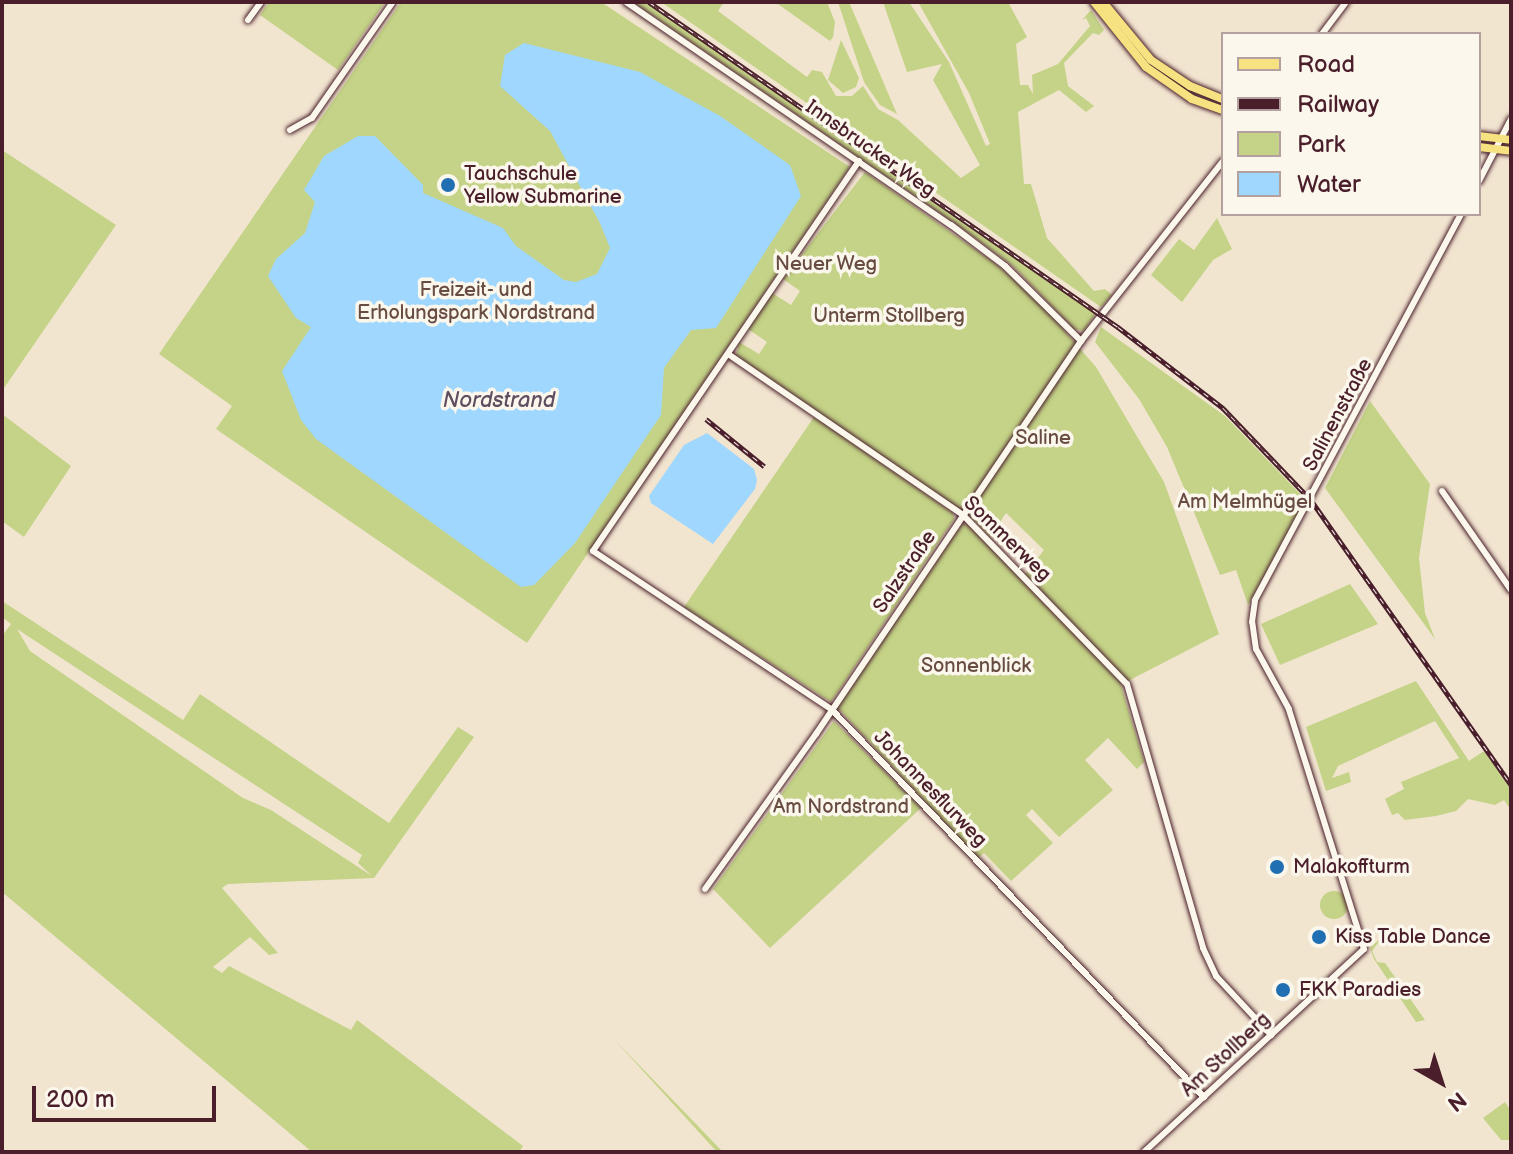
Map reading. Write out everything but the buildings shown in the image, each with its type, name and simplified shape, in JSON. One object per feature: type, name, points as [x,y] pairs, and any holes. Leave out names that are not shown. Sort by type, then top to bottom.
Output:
[{"type":"main road","points":[[1094,2],[1146,67],[1192,99],[1221,109]]},
{"type":"main road","points":[[1103,2],[1151,60],[1190,86],[1221,98]]},
{"type":"main road","points":[[1481,136],[1506,139]]},
{"type":"main road","points":[[1481,147],[1511,151]]},
{"type":"street","points":[[248,20],[261,2]]},
{"type":"street","points":[[290,130],[312,118],[393,2]]},
{"type":"street","name":"Innsbrucker Weg","points":[[626,2],[859,161],[1005,266],[1081,341]]},
{"type":"street","points":[[1324,32],[1346,2]]},
{"type":"street","points":[[1481,177],[1496,149],[1506,139],[1511,119]]},
{"type":"street","points":[[728,354],[859,161]]},
{"type":"street","name":"Salzstraße","points":[[705,889],[832,710],[1081,341],[1221,164]]},
{"type":"street","name":"Salinenstraße","points":[[1364,949],[1289,709],[1256,649],[1252,622],[1255,600],[1460,216]]},
{"type":"street","name":"Sommerweg","points":[[728,354],[963,515],[1127,684],[1203,948],[1216,976],[1271,1035]]},
{"type":"street","name":"Johannesflurweg","points":[[728,354],[593,551],[832,710],[1204,1097]]},
{"type":"street","points":[[1442,491],[1511,590]]},
{"type":"street","name":"Am Stollberg","points":[[1144,1152],[1364,949]]},
{"type":"green space","points":[[269,2],[385,2],[338,70],[260,15]]},
{"type":"green space","name":"Freizeit- und Erholungspark Nordstrand","points":[[401,2],[601,2],[850,167],[527,643],[216,429],[232,406],[159,354]]},
{"type":"green space","points":[[633,2],[645,2],[1096,313],[1084,331],[1074,329],[1013,266],[967,232]]},
{"type":"green space","points":[[661,2],[724,2],[718,11],[807,77],[812,70],[822,72],[836,96],[852,96],[863,86],[878,109],[898,120],[961,178],[980,165],[933,80],[942,64],[907,72],[883,2],[909,2],[949,62],[986,146],[990,144],[969,93],[918,2],[1008,2],[1027,37],[1016,44],[1020,85],[1028,85],[1033,94],[1032,75],[1058,64],[1090,26],[1086,18],[1082,20],[1091,10],[1104,30],[1099,35],[1093,33],[1064,63],[1068,86],[1094,106],[1086,112],[1059,90],[1018,112],[1024,184],[1031,184],[1047,238],[1094,291],[1105,289],[1112,295],[1101,307]]},
{"type":"green space","points":[[775,2],[827,2],[835,22],[833,37],[830,41]]},
{"type":"green space","points":[[838,2],[849,2],[897,114],[880,105],[864,82]]},
{"type":"green space","points":[[841,40],[859,78],[856,87],[843,93],[828,80]]},
{"type":"green space","points":[[2,150],[116,225],[2,391]]},
{"type":"green space","points":[[865,172],[993,262],[1036,298],[1096,367],[1164,482],[1219,634],[1128,681],[1025,574],[1044,550],[1006,513],[990,537],[974,520],[736,356],[739,342],[759,354],[767,342],[748,329],[772,293],[791,305],[800,291],[783,279]]},
{"type":"green space","points":[[1217,218],[1232,249],[1213,260],[1182,302],[1151,275],[1179,239],[1194,250]]},
{"type":"green space","name":"Am Melmhügel","points":[[1101,327],[1225,416],[1306,500],[1248,605],[1236,570],[1220,575],[1167,447],[1139,399],[1095,342]]},
{"type":"green space","points":[[1370,401],[1430,484],[1419,558],[1425,613],[1435,639],[1325,488]]},
{"type":"green space","points":[[2,414],[71,466],[24,537],[2,521]]},
{"type":"green space","points":[[814,417],[953,513],[954,519],[831,702],[684,607]]},
{"type":"green space","name":"Sonnenblick","points":[[962,524],[969,524],[1120,682],[1144,762],[1137,769],[1108,738],[1085,760],[1113,790],[1059,837],[1032,809],[1026,815],[1053,843],[1011,881],[984,853],[978,858],[837,707]]},
{"type":"green space","points":[[1350,584],[1378,624],[1280,665],[1261,624]]},
{"type":"green space","points":[[2,601],[183,720],[200,694],[389,823],[458,727],[474,737],[374,878],[228,884],[222,888],[278,953],[269,955],[250,937],[213,967],[222,973],[229,966],[351,1030],[357,1020],[523,1146],[519,1152],[312,1152],[2,892],[2,636],[11,624],[2,617]],"holes":[[[17,629],[362,855],[358,863],[372,876],[271,810],[243,798],[30,651]]]},
{"type":"green space","points":[[1416,681],[1469,761],[1484,751],[1511,789],[1511,810],[1504,800],[1495,805],[1468,799],[1456,811],[1436,816],[1405,820],[1398,813],[1392,815],[1385,799],[1404,789],[1401,782],[1459,758],[1435,721],[1338,766],[1332,778],[1349,772],[1351,782],[1326,791],[1306,727]]},
{"type":"green space","name":"Am Nordstrand","points":[[834,721],[921,808],[770,948],[713,889]]},
{"type":"green space","points":[[1334,891],[1344,895],[1348,905],[1344,915],[1334,919],[1324,915],[1320,905],[1324,895]]},
{"type":"green space","points":[[1384,935],[1372,951],[1377,962],[1385,963],[1425,1020],[1416,1022],[1374,959],[1370,948]]},
{"type":"green space","points":[[613,1038],[723,1152],[717,1152]]},
{"type":"green space","points":[[1505,1102],[1511,1111],[1511,1140],[1501,1140],[1483,1118]]},
{"type":"water","name":"Nordstrand","points":[[524,43],[640,72],[720,116],[790,165],[801,196],[716,328],[691,330],[664,368],[661,415],[575,543],[534,585],[521,587],[316,439],[301,420],[282,371],[311,327],[296,318],[268,276],[276,259],[305,233],[315,202],[304,190],[324,156],[358,136],[375,136],[423,185],[423,193],[503,228],[516,246],[564,280],[576,282],[597,274],[610,248],[600,223],[550,131],[500,86],[505,55]]},
{"type":"water","points":[[707,433],[754,469],[757,480],[755,489],[713,544],[651,503],[649,496],[684,445]]},
{"type":"railway","points":[[649,2],[1118,327],[1223,408],[1311,500],[1511,785]]},
{"type":"railway","points":[[706,419],[764,466]]},
{"type":"place","name":"Tauchschule Yellow Submarine","points":[[448,185]]},
{"type":"place","name":"Malakoffturm","points":[[1277,867]]},
{"type":"place","name":"Kiss Table Dance","points":[[1319,937]]},
{"type":"place","name":"FKK Paradies","points":[[1283,990]]},
{"type":"park label","name":"Neuer Weg","points":[[826,264]]},
{"type":"park label","name":"Unterm Stollberg","points":[[889,316]]},
{"type":"park label","name":"Saline","points":[[1043,438]]}]
